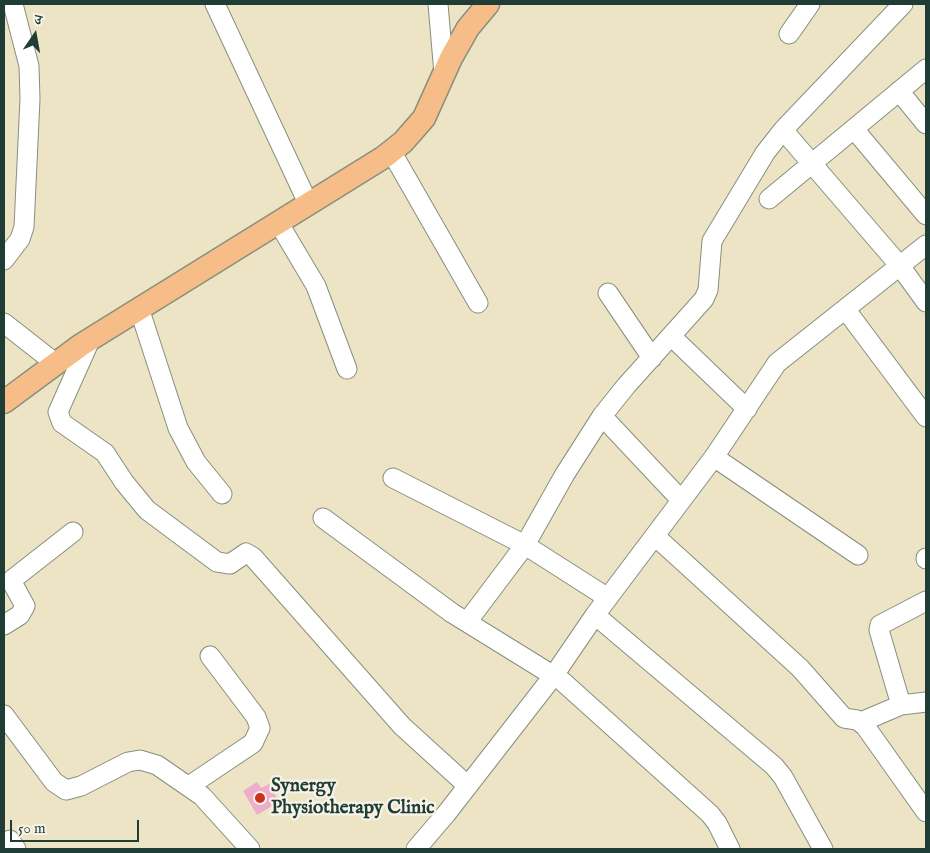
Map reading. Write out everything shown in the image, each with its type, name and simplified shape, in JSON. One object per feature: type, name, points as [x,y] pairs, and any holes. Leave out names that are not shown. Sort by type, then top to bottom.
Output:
[{"type":"main road","points":[[4,402],[91,338],[403,142],[424,118],[468,28],[488,4]]},
{"type":"street","points":[[4,260],[20,239],[24,227],[30,99],[28,66],[13,4]]},
{"type":"street","points":[[215,4],[308,203]]},
{"type":"street","points":[[438,4],[444,74]]},
{"type":"street","points":[[789,34],[810,4]]},
{"type":"street","points":[[467,622],[525,545],[565,474],[602,416],[704,299],[708,290],[712,241],[755,168],[783,130],[903,4]]},
{"type":"street","points":[[769,199],[926,69]]},
{"type":"street","points":[[899,91],[926,124]]},
{"type":"street","points":[[854,129],[926,214]]},
{"type":"street","points":[[783,130],[900,266],[926,302]]},
{"type":"street","points":[[391,151],[478,303]]},
{"type":"street","points":[[278,222],[316,286],[347,369]]},
{"type":"street","points":[[416,849],[468,786],[562,682],[604,621],[608,598],[714,457],[784,357],[846,310],[926,244]]},
{"type":"street","points":[[608,294],[652,358]]},
{"type":"street","points":[[139,308],[178,428],[196,462],[222,494]]},
{"type":"street","points":[[846,310],[926,417]]},
{"type":"street","points":[[4,323],[55,363]]},
{"type":"street","points":[[671,336],[746,409]]},
{"type":"street","points":[[91,338],[58,412],[62,423],[105,453],[124,482],[147,510],[217,562],[230,564],[246,553],[253,557],[402,726],[468,786]]},
{"type":"street","points":[[602,416],[681,500]]},
{"type":"street","points":[[714,457],[858,555]]},
{"type":"street","points":[[393,478],[525,545],[608,598]]},
{"type":"street","points":[[323,518],[467,622],[562,682],[714,818],[730,849]]},
{"type":"street","points":[[4,625],[24,611],[23,600],[13,584],[13,579],[73,532]]},
{"type":"street","points":[[655,536],[800,668],[844,718],[862,722],[901,705],[926,702]]},
{"type":"street","points":[[901,705],[879,630],[880,625],[926,601]]},
{"type":"street","points":[[604,621],[779,771],[823,849]]},
{"type":"street","points":[[189,786],[253,743],[260,728],[252,710],[210,656]]},
{"type":"street","points":[[4,715],[54,782],[66,790],[81,786],[128,762],[140,760],[157,765],[202,796],[250,849]]},
{"type":"street","points":[[862,722],[926,812]]},
{"type":"building","points":[[257,782],[261,788],[269,784],[279,802],[257,815],[243,791]]},
{"type":"place","name":"Synergy Physiotherapy Clinic","points":[[260,798]]}]
